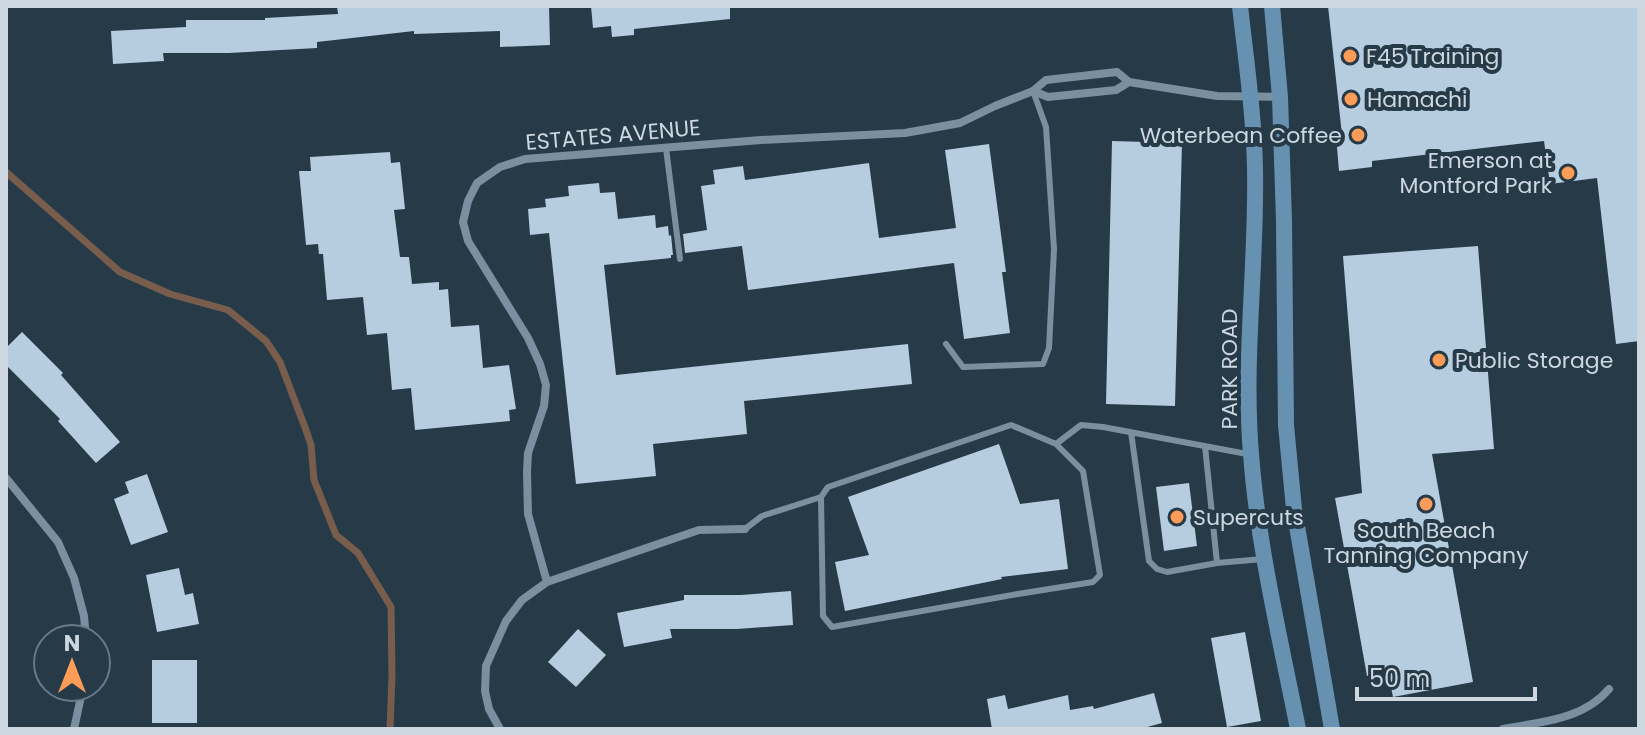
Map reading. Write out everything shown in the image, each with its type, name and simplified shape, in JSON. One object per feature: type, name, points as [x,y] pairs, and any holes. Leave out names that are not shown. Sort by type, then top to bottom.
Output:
[{"type":"main road","name":"PARK ROAD","points":[[1240,6],[1255,168],[1248,373],[1251,454],[1264,559],[1298,729]]},
{"type":"main road","points":[[1272,6],[1280,97],[1286,425],[1294,509],[1332,729]]},
{"type":"street","name":"ESTATES AVENUE","points":[[547,582],[528,514],[527,472],[528,453],[544,406],[546,385],[528,338],[468,241],[463,222],[477,183],[500,167],[525,159],[761,140],[905,133],[960,123],[1033,91],[1046,80],[1117,72],[1129,82],[1217,96],[1280,97]]},
{"type":"street","points":[[1084,75],[1087,93]]},
{"type":"street","name":"ESTATES AVENUE","points":[[1033,91],[1048,97],[1116,90],[1129,82]]},
{"type":"street","points":[[6,478],[58,542],[74,578],[85,623]]},
{"type":"street","points":[[500,729],[489,709],[485,691],[486,666],[506,621],[522,600],[547,582],[699,530],[745,529]]},
{"type":"street","points":[[1503,729],[1578,713],[1601,700],[1609,689]]},
{"type":"street","points":[[74,729],[80,703]]},
{"type":"lane","points":[[946,344],[963,367],[1043,364],[1049,348],[1054,249],[1046,127],[1033,91]]},
{"type":"lane","points":[[666,148],[680,259]]},
{"type":"lane","points":[[1011,425],[1056,444],[1083,471],[1100,575],[1093,582],[832,627],[823,616],[821,497],[828,487],[1011,425]]},
{"type":"lane","points":[[1056,444],[1081,425],[1251,454]]},
{"type":"lane","points":[[1131,432],[1149,561],[1157,569],[1167,572],[1264,559]]},
{"type":"lane","points":[[1205,446],[1217,563]]},
{"type":"lane","points":[[745,529],[762,516],[821,497]]},
{"type":"building","points":[[337,6],[549,6],[550,45],[500,47],[500,31],[414,34],[414,31],[317,42],[317,48],[163,53],[164,61],[113,64],[111,31],[186,27],[186,20],[265,20],[338,14]]},
{"type":"building","points":[[591,6],[730,6],[730,19],[634,29],[634,35],[612,37],[611,26],[593,28]]},
{"type":"building","points":[[1328,6],[1639,6],[1639,341],[1616,344],[1597,178],[1550,184],[1544,141],[1372,161],[1372,167],[1339,171],[1336,135],[1342,135]]},
{"type":"building","points":[[1112,141],[1182,143],[1175,406],[1106,404]]},
{"type":"building","points":[[989,144],[1006,272],[1002,272],[1010,333],[964,339],[954,263],[748,290],[742,246],[685,253],[683,234],[707,230],[701,186],[715,184],[713,170],[743,166],[745,180],[869,163],[879,238],[956,228],[945,150]]},
{"type":"building","points":[[390,152],[391,163],[400,162],[405,209],[394,210],[400,257],[409,257],[412,284],[439,282],[439,290],[448,289],[451,327],[479,325],[483,368],[509,365],[516,409],[509,410],[510,421],[415,430],[411,388],[392,390],[387,333],[367,335],[363,297],[327,300],[323,254],[319,254],[318,244],[306,245],[299,171],[311,171],[310,157]]},
{"type":"building","points":[[599,183],[600,193],[615,192],[618,219],[655,215],[656,228],[668,226],[673,255],[671,258],[604,265],[616,375],[908,344],[912,384],[744,401],[747,434],[653,444],[656,476],[576,484],[549,233],[530,235],[528,209],[546,207],[545,199],[569,196],[568,186]]},
{"type":"building","points":[[1478,246],[1494,449],[1432,454],[1473,682],[1393,697],[1388,672],[1367,676],[1335,498],[1362,493],[1343,256]]},
{"type":"building","points":[[22,332],[63,373],[61,375],[120,442],[96,463],[58,421],[60,419],[6,365],[6,348]]},
{"type":"building","points":[[999,444],[1020,504],[1059,499],[1068,569],[1001,577],[845,611],[835,562],[869,555],[848,497]]},
{"type":"building","points":[[147,474],[168,532],[131,545],[114,499],[129,493],[125,482]]},
{"type":"building","name":"Supercuts","points":[[1189,483],[1197,546],[1164,551],[1156,487]]},
{"type":"building","points":[[179,568],[185,595],[193,593],[199,624],[157,632],[146,575]]},
{"type":"building","points":[[791,591],[793,625],[670,629],[672,638],[624,647],[617,613],[684,600],[684,595]]},
{"type":"building","points":[[578,629],[606,655],[576,687],[548,662]]},
{"type":"building","points":[[1245,632],[1261,721],[1227,727],[1211,638]]},
{"type":"building","points":[[152,660],[197,660],[197,723],[152,723]]},
{"type":"building","points":[[1154,693],[1162,723],[1140,729],[992,729],[987,699],[1005,695],[1008,709],[1068,695],[1070,710],[1093,706],[1094,709]]},
{"type":"waterway","points":[[6,172],[120,272],[170,294],[228,310],[266,341],[280,362],[306,430],[311,445],[314,480],[336,535],[358,553],[391,607],[390,729]]},
{"type":"place","name":"F45 Training","points":[[1350,56]]},
{"type":"place","name":"Hamachi","points":[[1351,99]]},
{"type":"place","name":"Waterbean Coffee","points":[[1358,135]]},
{"type":"place","name":"Emerson at Montford Park","points":[[1568,173]]},
{"type":"place","name":"Public Storage","points":[[1439,360]]},
{"type":"place","name":"South Beach Tanning Company","points":[[1426,504]]},
{"type":"place","name":"Supercuts","points":[[1177,517]]}]
